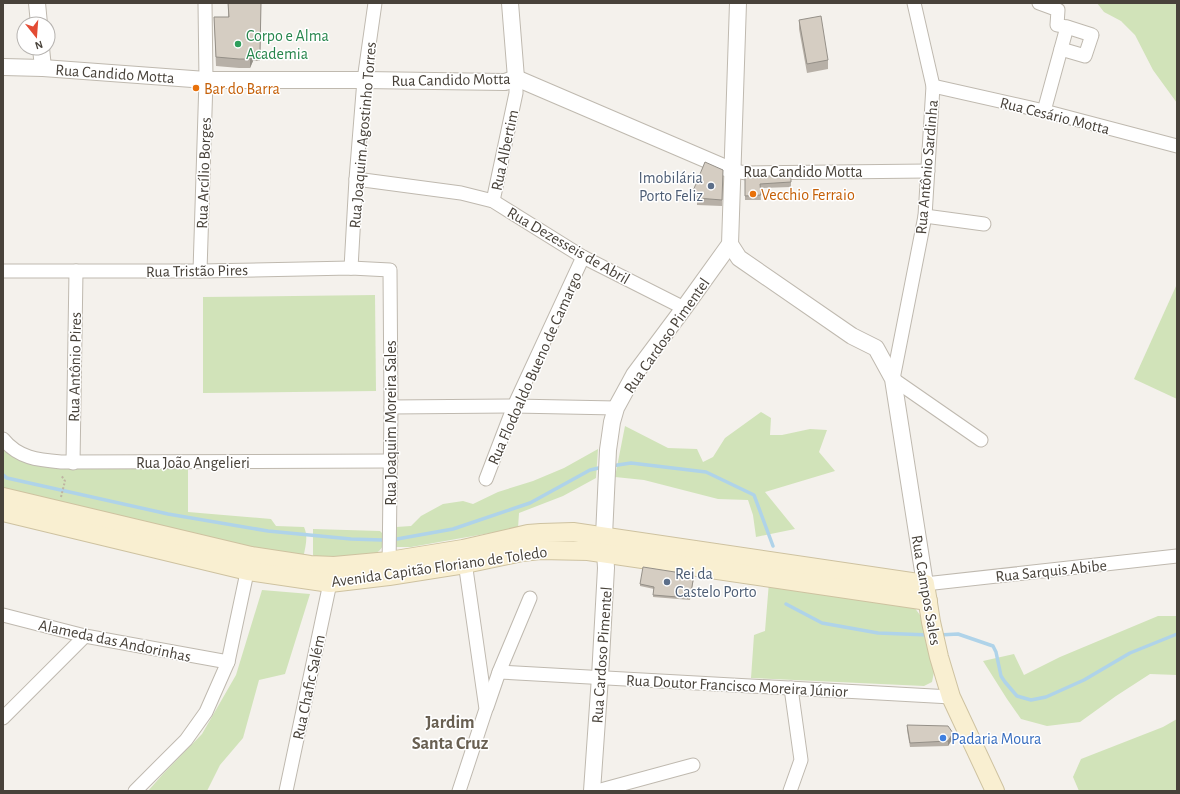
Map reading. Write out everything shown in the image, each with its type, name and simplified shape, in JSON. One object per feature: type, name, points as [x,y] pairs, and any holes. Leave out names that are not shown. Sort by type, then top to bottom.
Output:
[{"type":"main road","name":"Avenida Capitão Floriano de Toledo","points":[[3,497],[249,563],[330,583],[389,562]]},
{"type":"main road","name":"Avenida Capitão Floriano de Toledo","points":[[3,512],[249,563],[334,566],[540,550],[588,551],[605,545],[712,560],[776,578],[803,582],[927,592]]},
{"type":"main road","name":"Avenida Capitão Floriano de Toledo","points":[[712,560],[764,560],[791,564],[927,592]]},
{"type":"main road","name":"Rua Campos Sales","points":[[927,592],[931,622],[939,657],[951,697],[995,791]]},
{"type":"street","points":[[37,3],[38,16]]},
{"type":"street","name":"Rua Arcílio Borges","points":[[200,271],[206,80],[205,3]]},
{"type":"street","name":"Rua Joaquim Agostinho Torres","points":[[351,268],[364,80],[375,3]]},
{"type":"street","name":"Rua Albertim","points":[[493,201],[516,93],[510,3]]},
{"type":"street","points":[[730,244],[738,3]]},
{"type":"street","name":"Rua Antônio Sardinha","points":[[893,379],[925,216],[933,86],[914,3]]},
{"type":"street","points":[[1040,3],[1058,10],[1057,25],[1092,35],[1085,56],[1061,48]]},
{"type":"street","points":[[1044,111],[1067,28]]},
{"type":"street","points":[[42,56],[43,68]]},
{"type":"street","name":"Rua Candido Motta","points":[[3,67],[43,68],[206,80],[505,82],[516,78],[733,171],[747,173],[928,171]]},
{"type":"street","name":"Rua Cesário Motta","points":[[933,86],[1044,111],[1177,146]]},
{"type":"street","name":"Rua Dezesseis de Abril","points":[[356,179],[461,193],[493,201],[583,257],[684,308]]},
{"type":"street","points":[[925,216],[984,224]]},
{"type":"street","name":"Rua Cardoso Pimentel","points":[[592,791],[606,568],[605,545],[608,450],[612,422],[616,408],[634,375],[730,244]]},
{"type":"street","name":"Rua Campos Sales","points":[[730,244],[739,258],[852,336],[876,348],[893,379],[927,592]]},
{"type":"street","name":"Rua Flodoaldo Bueno de Camargo","points":[[486,479],[514,406],[583,257]]},
{"type":"street","name":"Rua Tristão Pires","points":[[3,271],[200,271],[351,268],[390,270]]},
{"type":"street","name":"Rua Joaquim Moreira Sales","points":[[389,562],[392,407],[390,270]]},
{"type":"street","name":"Rua Antônio Pires","points":[[73,463],[76,271]]},
{"type":"street","points":[[893,379],[981,440]]},
{"type":"street","points":[[392,407],[514,406],[616,408]]},
{"type":"street","name":"Rua João Angelieri","points":[[3,439],[8,446],[22,455],[39,460],[73,463],[391,461]]},
{"type":"street","name":"Rua Sarquis Abibe","points":[[927,592],[1177,556]]},
{"type":"street","points":[[464,557],[486,709]]},
{"type":"street","points":[[135,791],[186,740],[206,712],[228,662],[249,563]]},
{"type":"street","name":"Rua Chafic Salém","points":[[286,791],[330,583]]},
{"type":"street","points":[[459,791],[499,672],[530,598]]},
{"type":"street","name":"Alameda das Andorinhas","points":[[3,615],[85,636],[228,662]]},
{"type":"street","points":[[3,718],[85,636]]},
{"type":"street","name":"Rua Doutor Francisco Moreira Júnior","points":[[499,672],[951,697]]},
{"type":"street","points":[[790,791],[801,760],[791,688]]},
{"type":"street","points":[[597,791],[692,765]]},
{"type":"path","points":[[61,498],[64,481]]},
{"type":"green space","points":[[1097,3],[1177,3],[1177,103],[1153,70],[1135,35],[1121,21],[1104,12]]},
{"type":"green space","points":[[1177,284],[1177,399],[1134,379]]},
{"type":"green space","points":[[375,295],[376,391],[203,393],[203,297]]},
{"type":"green space","points":[[761,412],[771,418],[770,435],[782,435],[810,429],[827,430],[819,452],[835,471],[765,492],[795,529],[756,537],[753,515],[748,500],[718,499],[644,480],[615,477],[625,426],[668,448],[697,449],[703,462],[713,457],[725,438]]},
{"type":"green space","points":[[3,449],[17,459],[188,467],[188,512],[271,519],[276,526],[304,527],[306,543],[304,554],[301,556],[260,549],[3,489]]},
{"type":"green space","points":[[598,449],[596,478],[563,496],[519,513],[518,528],[411,547],[395,547],[396,527],[411,526],[421,516],[443,504],[463,501],[473,504],[498,492],[533,481],[564,468]]},
{"type":"green space","points":[[313,529],[380,531],[384,535],[384,545],[379,551],[370,557],[315,557],[313,555]]},
{"type":"green space","points":[[769,582],[914,607],[920,615],[931,656],[934,672],[932,682],[924,686],[751,678],[754,635],[765,631]]},
{"type":"green space","points":[[262,590],[310,594],[285,674],[259,680],[243,738],[220,765],[207,791],[148,791],[202,734],[236,675]]},
{"type":"green space","points":[[1158,616],[1177,616],[1177,675],[1150,674],[1080,722],[1047,726],[1021,719],[983,661],[1014,654],[1024,675],[1060,657]]},
{"type":"green space","points":[[1177,719],[1177,791],[1079,791],[1073,777],[1081,759],[1163,727]]},
{"type":"building","name":"Corpo e Alma Academia","points":[[228,3],[261,3],[260,52],[253,52],[250,59],[216,57],[214,17],[229,17]]},
{"type":"building","points":[[821,16],[828,60],[807,64],[799,20]]},
{"type":"building","name":"Imobilária Porto Feliz","points":[[705,162],[723,170],[722,200],[697,198],[699,193],[693,191]]},
{"type":"building","name":"Vecchio Ferraio","points":[[745,176],[791,176],[791,182],[760,184],[761,195],[745,196]]},
{"type":"building","name":"Rei da Castelo Porto","points":[[643,567],[694,575],[690,598],[653,595],[654,587],[640,584]]},
{"type":"building","points":[[907,725],[948,726],[953,733],[948,741],[910,743]]},
{"type":"waterway","points":[[611,466],[631,463],[706,472],[754,495],[773,546]]},
{"type":"waterway","points":[[3,475],[7,478],[168,514],[268,531],[351,539],[382,540],[397,539],[453,529],[530,503],[590,470],[603,467]]},
{"type":"waterway","points":[[786,604],[822,623],[878,633],[929,635]]},
{"type":"waterway","points":[[939,635],[958,634],[993,646],[996,652],[1001,676],[1005,682],[1017,696],[1031,700],[1046,697],[1084,680],[1130,653],[1177,634]]},
{"type":"place","name":"Corpo e Alma Academia","points":[[238,44]]},
{"type":"place","name":"Bar do Barra","points":[[196,88]]},
{"type":"place","name":"Imobilária Porto Feliz","points":[[711,186]]},
{"type":"place","name":"Vecchio Ferraio","points":[[753,194]]},
{"type":"place","name":"Rei da Castelo Porto","points":[[667,582]]},
{"type":"place","name":"Padaria Moura","points":[[943,738]]},
{"type":"district","name":"Jardim Santa Cruz","points":[[450,732]]}]
